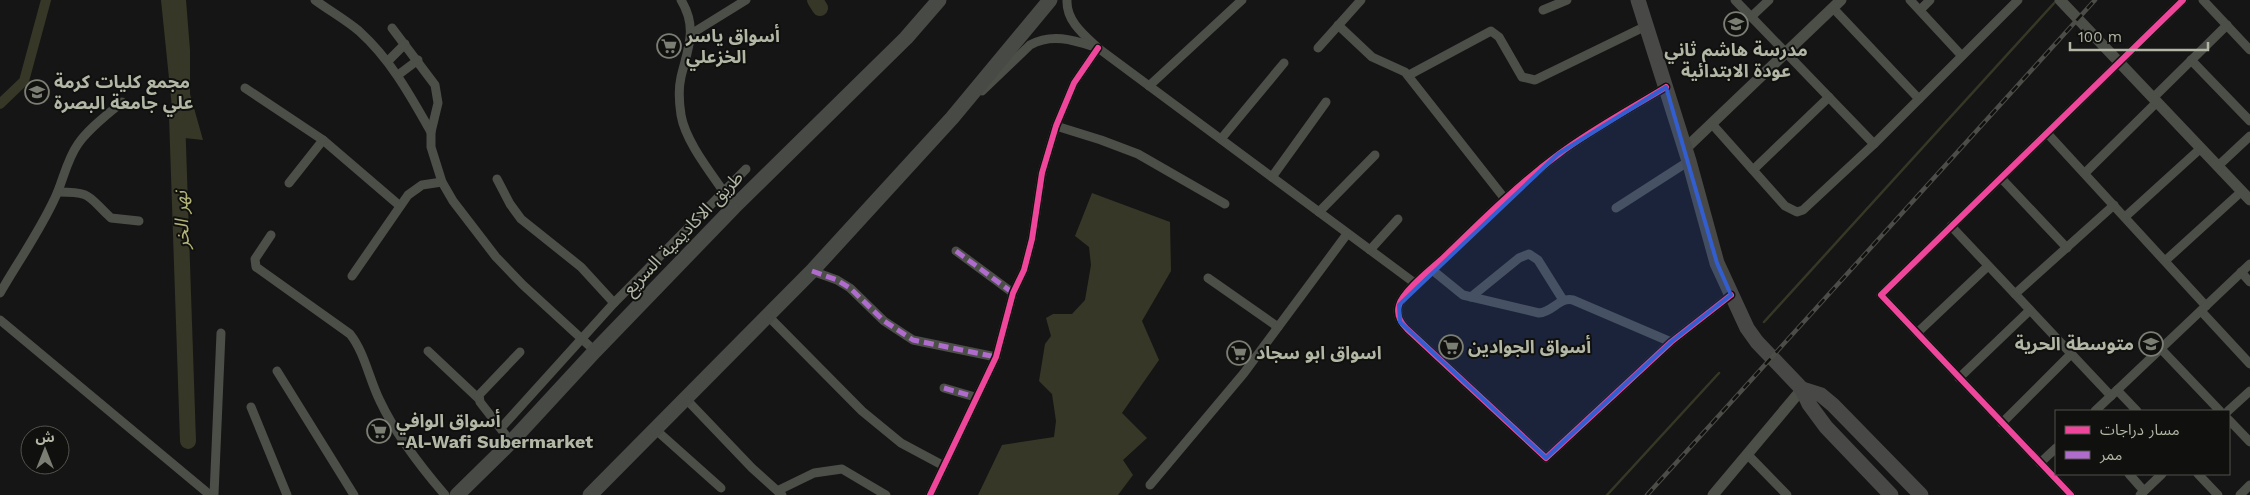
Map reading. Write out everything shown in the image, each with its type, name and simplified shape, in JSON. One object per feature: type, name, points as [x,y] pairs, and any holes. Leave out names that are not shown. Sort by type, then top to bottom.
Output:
[{"type":"highway","points":[[590,495],[812,271],[952,118],[1050,0]]},
{"type":"highway","name":"طريق الاكاديمية السريع","points":[[457,495],[512,442],[595,351],[734,207],[906,38],[935,2]]},
{"type":"main road","points":[[1638,0],[1688,155],[1717,263],[1730,295],[1747,328],[1757,342],[1802,389],[1809,404],[1822,421],[1888,494]]},
{"type":"main road","points":[[1802,389],[1821,395],[1833,405],[1921,495]]},
{"type":"street","points":[[315,0],[357,30],[388,61],[431,132]]},
{"type":"street","points":[[681,0],[689,18],[691,34],[680,91],[682,118],[689,137],[734,207]]},
{"type":"street","points":[[691,34],[746,0]]},
{"type":"street","points":[[1067,0],[1069,15],[1074,23],[1098,48],[1416,284]]},
{"type":"street","points":[[1149,86],[1242,0]]},
{"type":"street","points":[[1318,48],[1361,0]]},
{"type":"street","points":[[1544,10],[1567,0]]},
{"type":"street","points":[[1735,0],[1874,144]]},
{"type":"street","points":[[1751,18],[1769,0]]},
{"type":"street","points":[[1616,208],[1688,155],[1712,124],[1841,0]]},
{"type":"street","points":[[1910,0],[1961,55]]},
{"type":"street","points":[[1920,10],[1930,0]]},
{"type":"street","points":[[1712,124],[1786,206],[1798,212],[1809,206],[1874,144],[2018,0]]},
{"type":"street","points":[[2071,495],[1881,295],[2183,0]]},
{"type":"street","points":[[2202,0],[2250,50]]},
{"type":"street","points":[[2061,2],[2246,195],[2165,261]]},
{"type":"street","points":[[1833,8],[1919,99]]},
{"type":"street","points":[[1338,25],[1372,57],[1400,69],[1409,76],[1505,199]]},
{"type":"street","points":[[2085,173],[2226,25]]},
{"type":"street","points":[[1409,76],[1491,31],[1500,37],[1522,77],[1535,80],[1646,26]]},
{"type":"street","points":[[392,28],[432,79],[437,91],[438,103],[431,132],[431,147],[442,182],[453,201],[496,257],[523,285],[595,351]]},
{"type":"street","points":[[952,118],[1030,46],[1038,41],[1057,38],[1098,48]]},
{"type":"street","points":[[388,61],[405,44]]},
{"type":"street","points":[[930,495],[975,397],[996,357],[1013,293],[1024,270],[1032,239],[1042,173],[1056,126],[1074,83],[1098,48]]},
{"type":"street","points":[[398,75],[418,60]]},
{"type":"street","points":[[2191,60],[2250,122]]},
{"type":"street","points":[[1221,139],[1284,63]]},
{"type":"street","points":[[245,88],[322,140],[400,206]]},
{"type":"street","points":[[1666,88],[1582,137],[1558,154],[1505,199],[1416,284],[1399,305],[1398,314],[1400,322],[1546,458],[1671,342],[1730,295]]},
{"type":"street","points":[[1753,170],[1829,97]]},
{"type":"street","points":[[0,293],[63,183],[68,161],[77,145],[122,102]]},
{"type":"street","points":[[1272,177],[1326,102]]},
{"type":"street","points":[[1056,126],[1138,154],[1225,204]]},
{"type":"street","points":[[2047,132],[2165,261],[2250,364]]},
{"type":"street","points":[[2218,166],[2250,136]]},
{"type":"street","points":[[289,183],[322,140]]},
{"type":"street","points":[[2125,217],[2201,148]]},
{"type":"street","points":[[1319,212],[1375,155]]},
{"type":"street","points":[[501,428],[614,303],[746,169]]},
{"type":"street","points":[[2001,178],[2067,248]]},
{"type":"street","points":[[497,179],[510,204],[521,219],[580,267],[614,303]]},
{"type":"street","points":[[352,276],[400,206],[414,189],[422,185],[442,182]]},
{"type":"street","points":[[58,192],[80,192],[91,197],[111,218],[139,221]]},
{"type":"street","points":[[2015,294],[2114,205]]},
{"type":"street","points":[[1370,250],[1398,219]]},
{"type":"street","points":[[1951,226],[2071,354],[2136,410]]},
{"type":"street","points":[[1150,485],[1244,373],[1347,234]]},
{"type":"street","points":[[270,235],[254,259],[256,267],[350,334],[360,350],[373,386],[386,413],[413,456],[445,495]]},
{"type":"street","points":[[956,251],[1013,293]]},
{"type":"street","points":[[1471,297],[1519,258],[1529,254],[1538,260],[1563,300]]},
{"type":"street","points":[[2096,410],[2250,264]]},
{"type":"street","points":[[1917,333],[1988,266]]},
{"type":"street","points":[[1431,269],[1458,292],[1471,297],[1539,313],[1547,312],[1563,300],[1573,300],[1671,342]]},
{"type":"street","points":[[812,271],[838,280],[850,288],[884,321],[899,333],[913,340],[996,357]]},
{"type":"street","points":[[2241,272],[2250,282]]},
{"type":"street","points":[[1208,278],[1278,327]]},
{"type":"street","points":[[1959,378],[2030,310]]},
{"type":"street","points":[[768,316],[862,411],[901,443],[944,466]]},
{"type":"street","points":[[0,320],[212,495]]},
{"type":"street","points":[[212,495],[221,333]]},
{"type":"street","points":[[2161,349],[2219,410]]},
{"type":"street","points":[[428,351],[479,399],[512,442]]},
{"type":"street","points":[[479,399],[480,391],[520,352]]},
{"type":"street","points":[[2002,423],[2071,354]]},
{"type":"street","points":[[277,370],[354,495]]},
{"type":"street","points":[[944,388],[975,397]]},
{"type":"street","points":[[1713,495],[1802,389]]},
{"type":"street","points":[[2229,410],[2250,391]]},
{"type":"street","points":[[686,399],[752,468],[781,492],[814,473],[842,469],[886,495]]},
{"type":"street","points":[[251,407],[287,495]]},
{"type":"street","points":[[2230,421],[2250,442]]},
{"type":"street","points":[[656,430],[721,488]]},
{"type":"street","points":[[2040,463],[2055,449]]},
{"type":"street","points":[[1748,454],[1787,495]]},
{"type":"street","points":[[2129,475],[2142,493],[2161,475]]},
{"type":"street","points":[[2199,475],[2218,495]]},
{"type":"street","points":[[2240,495],[2250,485]]},
{"type":"highlighted area","points":[[1666,87],[1717,263],[1731,295],[1671,342],[1546,458],[1400,322],[1399,305],[1558,154]]},
{"type":"shaded area","name":"نهر الخر","points":[[161,0],[186,0],[190,50],[190,94],[203,140],[175,137]]},
{"type":"shaded area","points":[[1092,193],[1170,222],[1171,271],[1142,321],[1159,360],[1122,413],[1147,438],[1123,460],[1133,475],[1118,495],[978,495],[1002,445],[1054,437],[1056,421],[1052,394],[1039,381],[1045,344],[1051,336],[1046,318],[1053,314],[1072,314],[1085,300],[1091,265],[1089,247],[1075,236]]},
{"type":"waterway","points":[[0,104],[24,81],[46,0]]},
{"type":"waterway","points":[[815,0],[820,8]]},
{"type":"waterway","points":[[1764,322],[2056,1]]},
{"type":"waterway","name":"نهر الخر","points":[[177,116],[188,441]]},
{"type":"waterway","points":[[1607,495],[1719,373]]},
{"type":"railway","points":[[1647,495],[2095,0]]},
{"type":"marked path","points":[[956,251],[1013,293]]},
{"type":"marked path","points":[[812,271],[837,280],[850,288],[884,321],[913,340],[996,357]]},
{"type":"marked path","points":[[944,388],[975,397]]},
{"type":"cycle path","points":[[2071,495],[1881,295],[2183,0]]},
{"type":"cycle path","points":[[930,495],[996,357],[1013,293],[1024,270],[1032,239],[1042,173],[1056,126],[1074,83],[1098,48]]},
{"type":"cycle path","points":[[1666,87],[1572,145],[1543,166],[1514,191],[1406,293],[1399,305],[1399,318],[1407,329],[1546,458],[1671,342],[1731,295]]},
{"type":"place","name":"مدرسة هاشم ثاني عودة الابتدائية","points":[[1736,24]]},
{"type":"place","name":"أسواق ياسر الخزعلي","points":[[669,46]]},
{"type":"place","name":"مجمع كليات كرمة علي جامعة البصرة","points":[[37,92]]},
{"type":"place","name":"متوسطة الحرية","points":[[2151,344]]},
{"type":"place","name":"أسواق الجوادين","points":[[1451,347]]},
{"type":"place","name":"اسواق ابو سجاد","points":[[1239,353]]},
{"type":"place","name":"أسواق الوافي -Al-Wafi Subermarket","points":[[379,431]]}]
